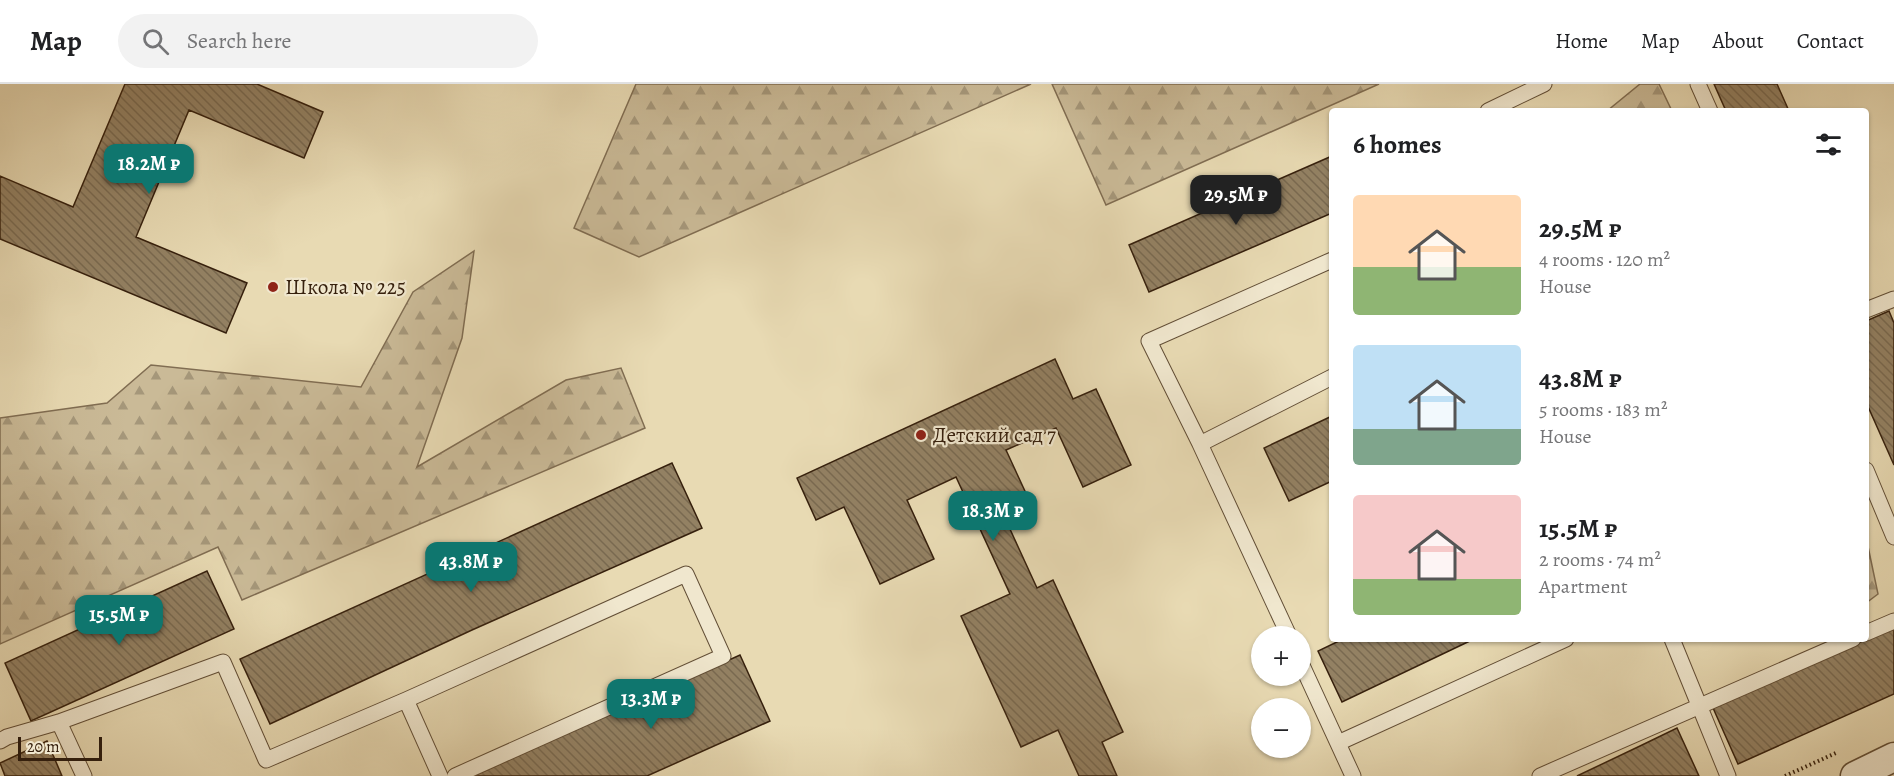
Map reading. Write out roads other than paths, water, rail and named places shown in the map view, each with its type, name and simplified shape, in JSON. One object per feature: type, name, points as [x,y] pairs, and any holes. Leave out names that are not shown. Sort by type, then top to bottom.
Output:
[{"type":"street","points":[[1855,776],[1894,758]]},
{"type":"lane","points":[[1494,108],[1544,84]]},
{"type":"lane","points":[[1698,84],[1709,108]]},
{"type":"lane","points":[[1284,626],[1200,444],[1149,341],[1329,261]]},
{"type":"lane","points":[[1869,309],[1894,299]]},
{"type":"lane","points":[[1200,444],[1329,379]]},
{"type":"lane","points":[[1869,477],[1894,537]]},
{"type":"lane","points":[[0,741],[223,662],[266,760],[406,700],[686,574],[723,656],[455,776]]},
{"type":"lane","points":[[1869,632],[1894,621]]},
{"type":"lane","points":[[1338,742],[1559,642]]},
{"type":"lane","points":[[1673,642],[1728,776]]},
{"type":"lane","points":[[1540,776],[1846,642]]},
{"type":"lane","points":[[1311,684],[1353,776]]},
{"type":"lane","points":[[406,700],[440,776]]},
{"type":"lane","points":[[59,722],[84,776]]},
{"type":"place","name":"Школа № 225","points":[[273,287]]},
{"type":"place","name":"Детский сад 7","points":[[921,435]]}]
